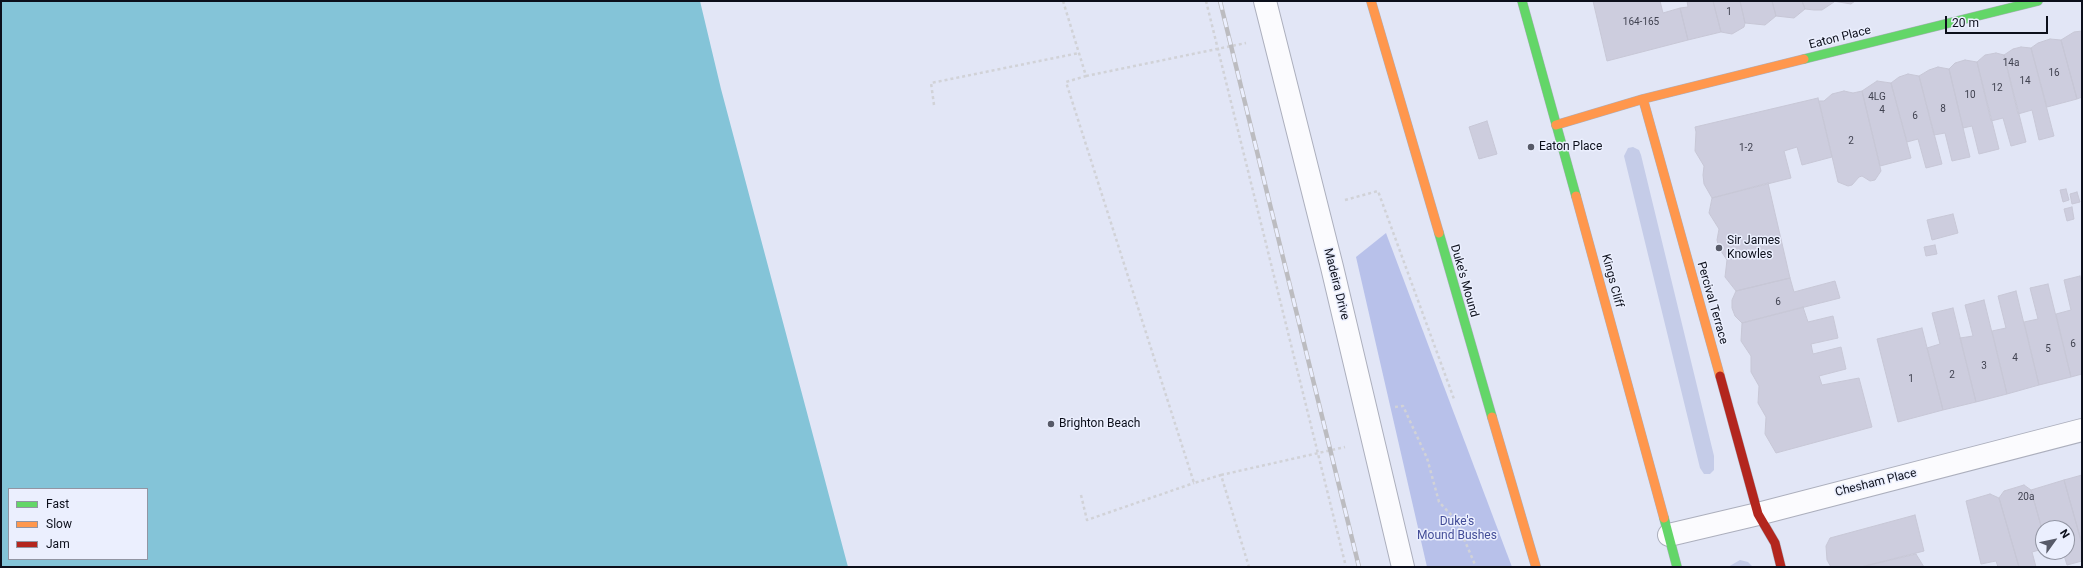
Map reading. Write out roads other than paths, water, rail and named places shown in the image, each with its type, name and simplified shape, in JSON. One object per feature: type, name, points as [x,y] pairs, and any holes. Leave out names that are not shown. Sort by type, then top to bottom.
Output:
[{"type":"street","name":"Madeira Drive","points":[[1265,1],[1332,267],[1403,567]]},
{"type":"street","name":"Duke's Mound","points":[[1370,1],[1536,567]]},
{"type":"street","name":"Kings Cliff","points":[[1522,1],[1677,567]]},
{"type":"street","name":"Eaton Place","points":[[1556,125],[1643,99],[2038,1]]},
{"type":"street","name":"Percival Terrace","points":[[1643,99],[1758,514],[1775,543],[1781,567]]},
{"type":"street","name":"Chesham Place","points":[[1669,535],[1758,514],[2082,430]]},
{"type":"railway","points":[[1220,1],[1359,567]]},
{"type":"place","name":"Eaton Place","points":[[1531,147]]},
{"type":"place","name":"Sir James Knowles","points":[[1719,248]]},
{"type":"place","name":"Brighton Beach","points":[[1051,424]]},
{"type":"park label","name":"Duke's Mound Bushes","points":[[1457,529]]}]
